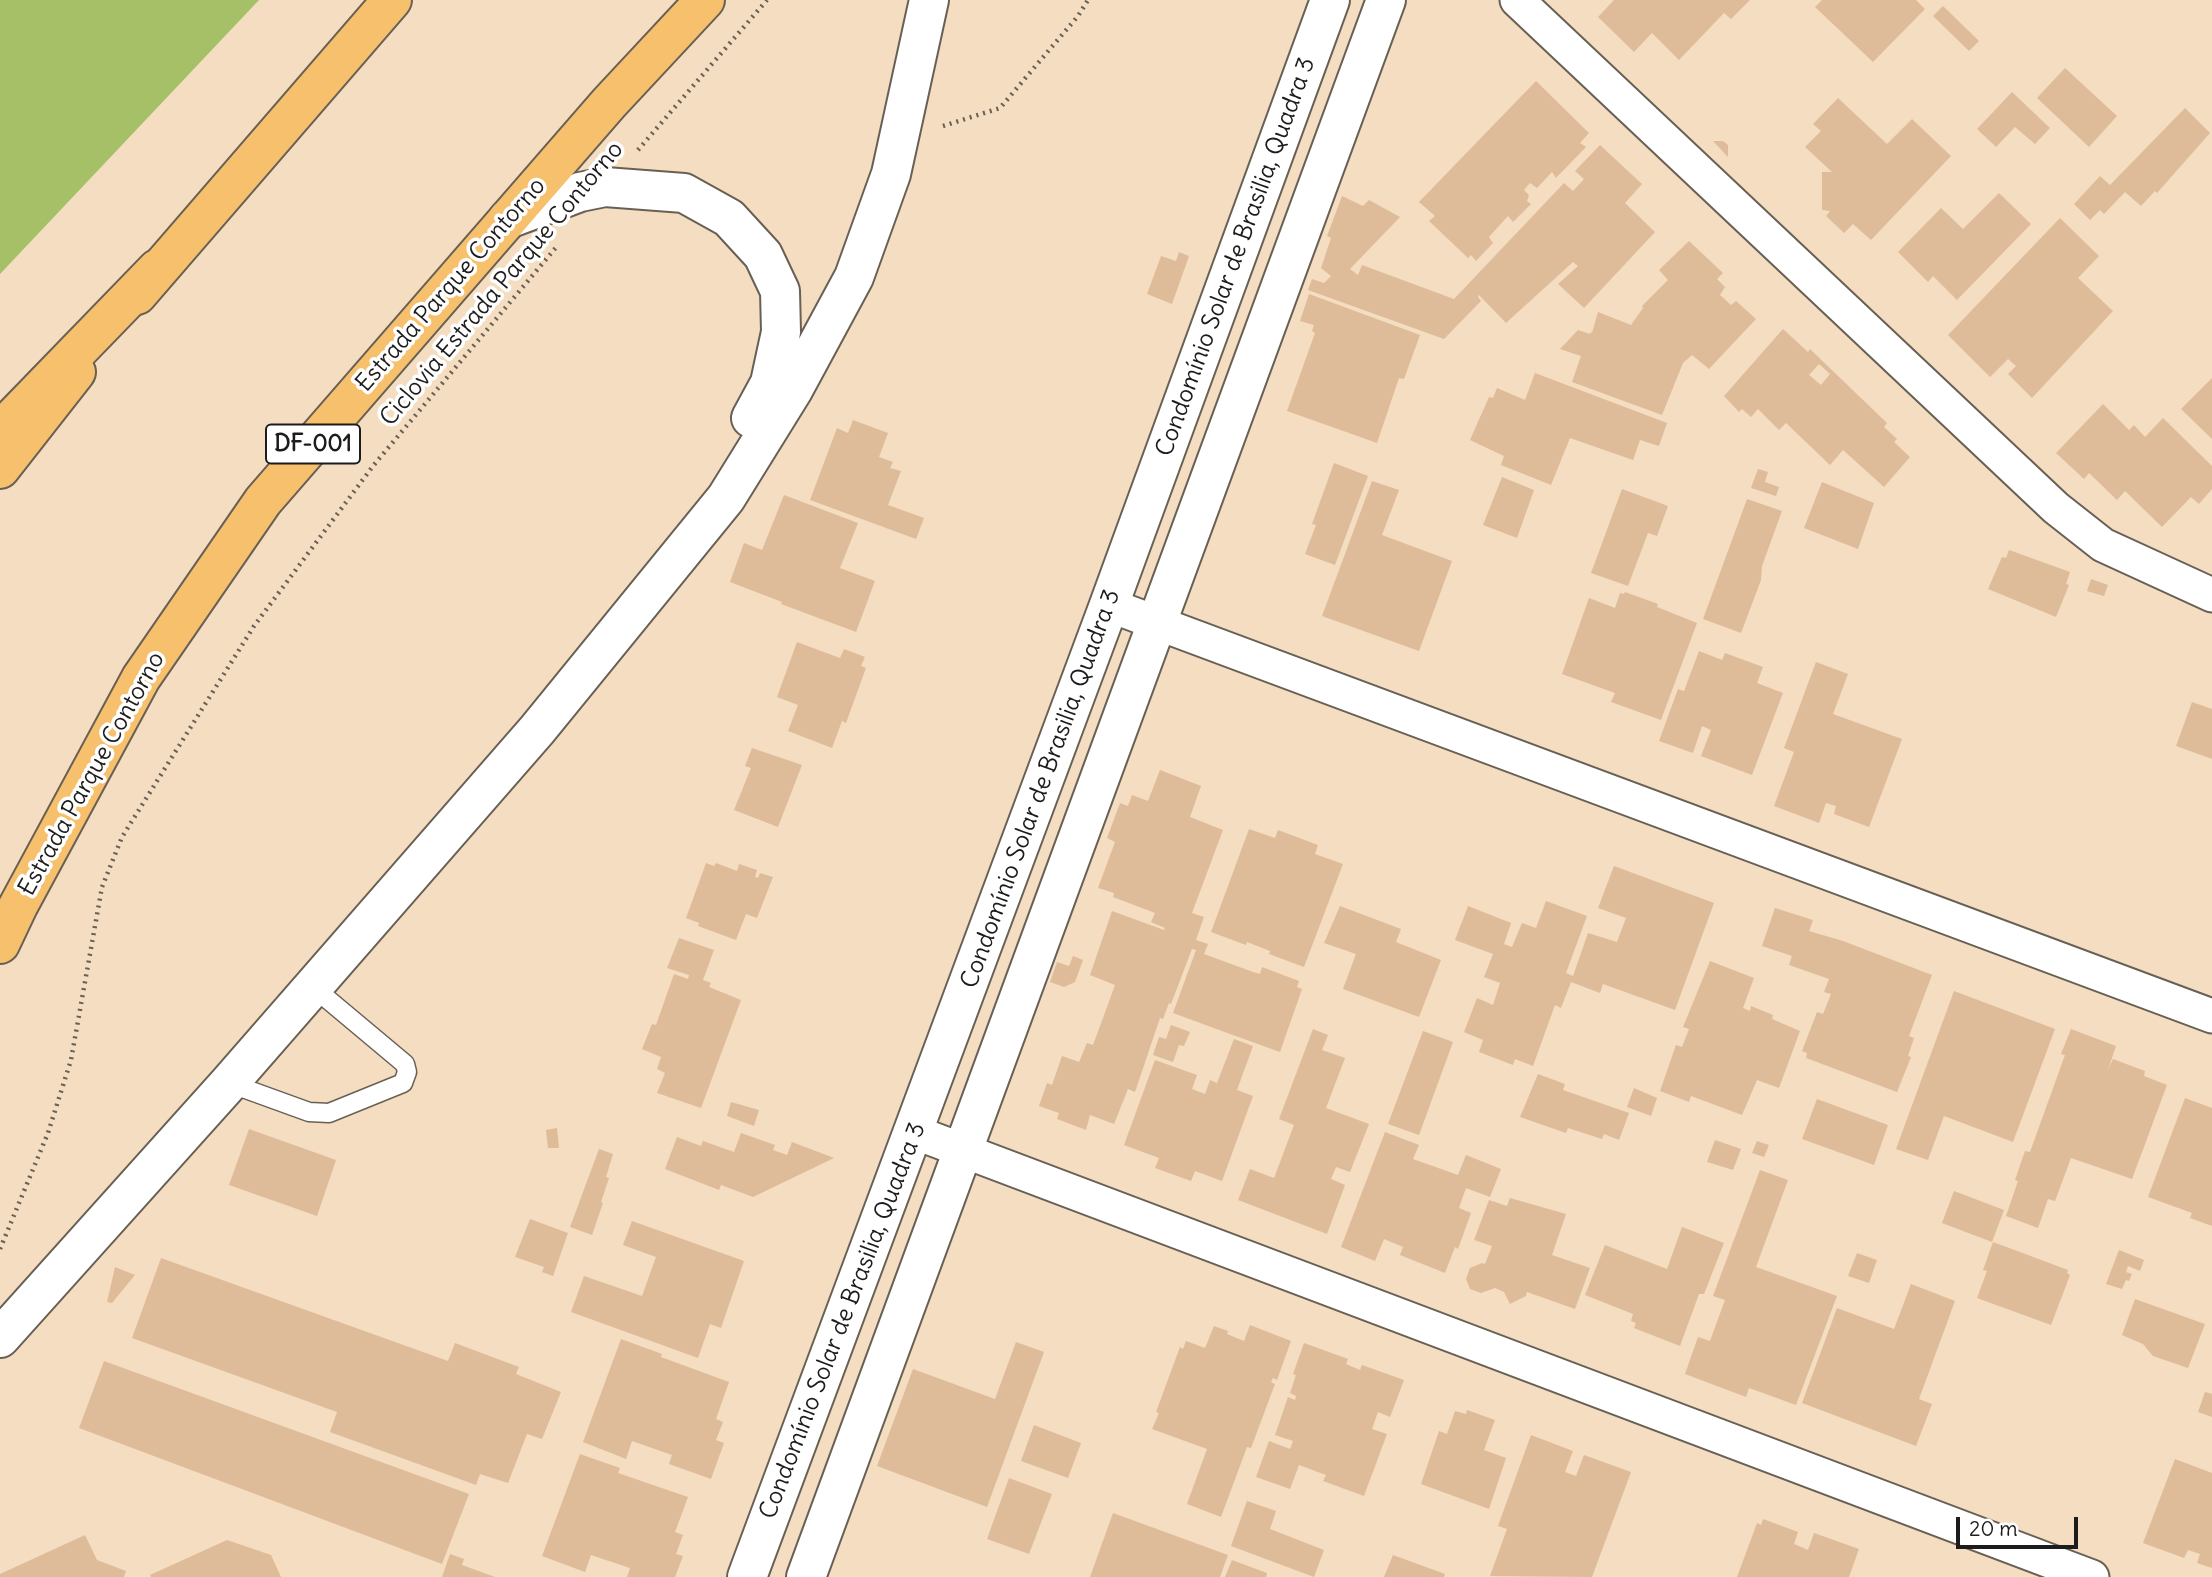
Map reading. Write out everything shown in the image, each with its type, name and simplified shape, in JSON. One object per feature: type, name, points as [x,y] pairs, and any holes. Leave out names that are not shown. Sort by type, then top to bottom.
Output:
[{"type":"main road","points":[[0,431],[157,269],[393,0]]},
{"type":"main road","name":"Estrada Parque Contorno","points":[[0,944],[141,678],[263,501],[609,103],[705,0]]},
{"type":"main road","points":[[0,469],[157,269]]},
{"type":"street","points":[[0,1338],[229,1083],[537,730],[726,498],[793,390],[848,289],[891,174],[929,0]]},
{"type":"street","name":"Condomínio Solar de Brasilia, Quadra 3","points":[[747,1577],[1109,605],[1330,0]]},
{"type":"street","name":"Condomínio Solar de Brasilia, Quadra 3","points":[[806,1577],[1386,0]]},
{"type":"street","points":[[1517,0],[2056,508],[2103,545],[2212,595]]},
{"type":"street","points":[[508,219],[580,192],[605,187],[684,193],[729,218],[763,255],[780,291],[781,332],[770,383],[667,570]]},
{"type":"street","points":[[1109,605],[2212,1016]]},
{"type":"street","points":[[914,1132],[2092,1577]]},
{"type":"lane","points":[[229,1083],[309,1112],[329,1113],[403,1083],[407,1072],[405,1064],[313,987]]},
{"type":"path","name":"Ciclovia Estrada Parque Contorno","points":[[605,187],[767,0]]},
{"type":"path","points":[[899,140],[1000,108],[1078,16],[1088,0]]},
{"type":"path","name":"Ciclovia Estrada Parque Contorno","points":[[0,1249],[48,1133],[71,1060],[102,887],[122,837],[254,626],[373,466],[566,234]]},
{"type":"green space","points":[[0,0],[259,0],[0,274]]},
{"type":"building","points":[[1614,0],[1750,0],[1731,19],[1724,13],[1679,60],[1652,33],[1634,52],[1598,17]]},
{"type":"building","points":[[1822,0],[1916,0],[1925,9],[1873,62],[1815,7]]},
{"type":"building","points":[[1943,6],[1979,41],[1969,51],[1933,16]]},
{"type":"building","points":[[2065,68],[2117,116],[2089,147],[2037,98]]},
{"type":"building","points":[[1536,81],[1589,133],[1580,143],[1586,147],[1556,178],[1552,172],[1537,188],[1530,183],[1524,190],[1529,195],[1527,201],[1531,204],[1513,222],[1508,216],[1489,237],[1493,243],[1476,261],[1471,255],[1468,258],[1429,221],[1435,216],[1419,202]]},
{"type":"building","points":[[2012,92],[2050,128],[2035,144],[2015,127],[1996,147],[1977,129]]},
{"type":"building","points":[[1838,98],[1887,144],[1912,119],[1951,156],[1871,240],[1853,224],[1844,233],[1826,216],[1830,211],[1822,210],[1822,172],[1832,172],[1805,147],[1821,131],[1813,124]]},
{"type":"building","points":[[2185,108],[2210,133],[2157,193],[2155,191],[2141,206],[2125,192],[2104,214],[2100,210],[2090,220],[2074,204],[2100,176],[2110,185]]},
{"type":"building","points":[[1713,141],[1723,141],[1728,145],[1728,157]]},
{"type":"building","points":[[1600,145],[1642,184],[1625,203],[1655,232],[1584,308],[1558,284],[1578,266],[1573,262],[1506,323],[1479,295],[1481,301],[1444,339],[1308,290],[1312,279],[1324,283],[1331,276],[1321,268],[1331,238],[1327,236],[1342,196],[1363,206],[1369,200],[1400,217],[1350,269],[1358,275],[1362,265],[1454,299],[1564,183],[1573,191],[1584,179],[1575,171]]},
{"type":"building","points":[[1999,193],[2031,224],[1957,300],[1933,276],[1928,282],[1898,252],[1941,208],[1963,229]]},
{"type":"building","points":[[2060,218],[2099,256],[2078,278],[2113,311],[2032,398],[2008,374],[2016,366],[2008,359],[1990,377],[1948,335]]},
{"type":"building","points":[[1689,241],[1723,273],[1717,279],[1725,287],[1720,295],[1731,305],[1736,301],[1756,319],[1709,369],[1692,355],[1683,363],[1662,415],[1572,382],[1581,356],[1560,349],[1578,330],[1592,333],[1598,312],[1631,325],[1642,306],[1668,280],[1659,270]]},
{"type":"building","points":[[1179,252],[1189,256],[1172,304],[1147,294],[1161,256],[1176,261]]},
{"type":"building","points":[[1309,294],[1420,335],[1404,379],[1399,378],[1377,443],[1287,411],[1315,333],[1312,331],[1314,325],[1300,321]]},
{"type":"building","points":[[1783,329],[1808,352],[1810,349],[1887,423],[1884,427],[1897,439],[1894,442],[1910,457],[1884,487],[1843,450],[1830,465],[1786,423],[1779,430],[1758,409],[1751,417],[1742,409],[1739,412],[1724,396]],"holes":[[[1819,364],[1830,374],[1821,385],[1809,375]]]},
{"type":"building","points":[[1535,373],[1667,423],[1659,446],[1640,440],[1633,460],[1570,438],[1551,485],[1501,465],[1504,456],[1470,440],[1489,397],[1493,398],[1497,388],[1525,400]]},
{"type":"building","points":[[2212,378],[2212,439],[2181,409]]},
{"type":"building","points":[[2103,404],[2129,430],[2134,425],[2145,437],[2163,418],[2212,466],[2212,489],[2199,504],[2191,497],[2162,527],[2125,491],[2117,500],[2089,473],[2084,479],[2056,453]]},
{"type":"building","points":[[853,420],[888,433],[879,457],[893,462],[890,468],[901,471],[888,505],[924,518],[916,539],[810,500],[837,428],[848,433]]},
{"type":"building","points":[[1334,463],[1368,476],[1335,565],[1305,554],[1316,525],[1312,524]]},
{"type":"building","points":[[1758,469],[1768,472],[1765,482],[1779,487],[1776,496],[1751,488]]},
{"type":"building","points":[[1502,477],[1534,490],[1517,538],[1483,525]]},
{"type":"building","points":[[1372,481],[1399,490],[1382,535],[1452,561],[1419,651],[1322,616]]},
{"type":"building","points":[[1822,482],[1874,503],[1858,549],[1804,528]]},
{"type":"building","points":[[1622,489],[1668,506],[1657,536],[1648,533],[1628,586],[1591,573]]},
{"type":"building","points":[[784,495],[858,523],[840,568],[875,581],[856,632],[730,582],[744,543],[762,550]]},
{"type":"building","points":[[1747,499],[1782,511],[1741,633],[1703,619]]},
{"type":"building","points":[[2009,550],[2070,572],[2066,584],[2069,585],[2056,617],[1988,589],[2002,557],[2006,558]]},
{"type":"building","points":[[2091,579],[2108,585],[2104,596],[2087,591]]},
{"type":"building","points":[[1625,592],[1697,623],[1661,720],[1611,702],[1615,693],[1562,674],[1589,598],[1615,608],[1620,593]]},
{"type":"building","points":[[797,642],[840,658],[844,649],[865,657],[861,666],[866,668],[846,723],[842,721],[832,748],[788,731],[798,705],[777,697]]},
{"type":"building","points":[[1699,651],[1722,660],[1725,653],[1763,667],[1757,683],[1783,693],[1752,775],[1701,756],[1711,730],[1702,726],[1693,753],[1659,741],[1678,689],[1684,691]]},
{"type":"building","points":[[1816,662],[1848,674],[1833,714],[1902,739],[1869,827],[1834,814],[1836,806],[1826,803],[1819,823],[1774,806],[1794,752],[1784,748]]},
{"type":"building","points":[[2192,702],[2212,709],[2212,759],[2176,746]]},
{"type":"building","points":[[752,748],[802,765],[778,827],[734,810],[751,768],[745,766]]},
{"type":"building","points":[[1160,770],[1201,786],[1190,817],[1223,830],[1192,913],[1204,917],[1196,940],[1208,944],[1204,954],[1260,974],[1262,967],[1299,981],[1297,987],[1302,989],[1280,1052],[1230,1034],[1173,1013],[1196,950],[1192,949],[1171,1004],[1169,1003],[1163,1019],[1160,1018],[1135,1092],[1128,1089],[1114,1124],[1090,1115],[1086,1130],[1057,1119],[1059,1113],[1039,1106],[1047,1083],[1052,1085],[1062,1056],[1079,1062],[1087,1043],[1093,1045],[1115,985],[1090,975],[1112,911],[1164,930],[1165,928],[1151,922],[1155,913],[1113,897],[1114,893],[1098,888],[1115,842],[1107,838],[1120,803],[1128,806],[1132,795],[1148,801]]},
{"type":"building","points":[[1249,829],[1275,838],[1278,830],[1318,845],[1315,854],[1343,864],[1304,967],[1269,954],[1270,951],[1247,942],[1246,945],[1211,932]]},
{"type":"building","points":[[706,863],[714,866],[716,863],[737,871],[739,864],[757,870],[755,877],[758,878],[760,873],[773,877],[757,918],[746,914],[736,940],[698,926],[699,923],[686,918]]},
{"type":"building","points":[[1614,866],[1714,903],[1675,1010],[1603,984],[1600,993],[1571,982],[1561,1008],[1555,1005],[1533,1066],[1515,1059],[1513,1065],[1479,1052],[1483,1040],[1464,1032],[1477,998],[1493,1005],[1500,983],[1484,977],[1493,954],[1455,940],[1468,906],[1511,923],[1504,944],[1512,947],[1522,923],[1536,928],[1546,901],[1587,916],[1566,973],[1573,976],[1588,933],[1617,942],[1626,918],[1598,908]]},
{"type":"building","points":[[1340,906],[1401,929],[1396,942],[1441,960],[1419,1017],[1343,989],[1356,954],[1324,943]]},
{"type":"building","points":[[1775,908],[1813,920],[1809,931],[1932,975],[1909,1036],[1914,1038],[1908,1056],[1911,1057],[1897,1092],[1806,1058],[1807,1053],[1802,1051],[1817,1012],[1823,1014],[1831,994],[1824,992],[1829,979],[1789,965],[1792,956],[1762,946]]},
{"type":"building","points":[[679,938],[714,950],[703,980],[711,983],[709,987],[741,1000],[701,1108],[657,1093],[665,1073],[657,1069],[661,1057],[642,1049],[652,1024],[656,1025],[674,974],[688,979],[689,975],[667,968]]},
{"type":"building","points":[[1073,956],[1083,960],[1075,982],[1064,987],[1050,982],[1057,962],[1069,966]]},
{"type":"building","points":[[1710,961],[1754,978],[1743,1008],[1750,1011],[1751,1006],[1800,1031],[1779,1088],[1757,1080],[1742,1115],[1691,1096],[1689,1102],[1660,1091],[1676,1045],[1682,1047],[1689,1029],[1683,1027]]},
{"type":"building","points":[[1954,991],[2055,1029],[2013,1142],[1944,1116],[1928,1160],[1896,1149]]},
{"type":"building","points":[[1171,1025],[1190,1032],[1184,1046],[1179,1045],[1173,1062],[1153,1055],[1159,1037],[1166,1039]]},
{"type":"building","points":[[1313,1029],[1328,1035],[1322,1050],[1345,1058],[1326,1108],[1369,1124],[1350,1172],[1336,1167],[1331,1179],[1345,1185],[1327,1234],[1238,1200],[1250,1169],[1274,1178],[1294,1125],[1279,1119]]},
{"type":"building","points":[[2071,1029],[2116,1046],[2108,1070],[2113,1059],[2145,1071],[2144,1076],[2167,1085],[2132,1179],[2071,1158],[2055,1201],[2048,1199],[2038,1228],[2006,1216],[2025,1151],[2030,1152],[2065,1055],[2061,1054]]},
{"type":"building","points":[[1423,1031],[1453,1042],[1419,1135],[1388,1124]]},
{"type":"building","points":[[1234,1039],[1253,1046],[1237,1090],[1253,1096],[1222,1181],[1195,1171],[1191,1181],[1155,1168],[1159,1158],[1124,1145],[1155,1060],[1197,1075],[1192,1089],[1205,1094],[1210,1080],[1217,1083]]},
{"type":"building","points":[[1538,1074],[1565,1084],[1563,1090],[1629,1113],[1619,1140],[1604,1134],[1602,1139],[1568,1128],[1566,1133],[1520,1117]]},
{"type":"building","points":[[1634,1088],[1657,1098],[1651,1116],[1627,1107]]},
{"type":"building","points":[[2185,1098],[2212,1108],[2212,1226],[2190,1218],[2192,1213],[2148,1197]]},
{"type":"building","points":[[1817,1099],[1888,1125],[1874,1165],[1802,1139]]},
{"type":"building","points":[[731,1102],[759,1110],[754,1126],[727,1116]]},
{"type":"building","points":[[557,1128],[559,1148],[548,1148],[546,1130]]},
{"type":"building","points":[[249,1129],[336,1160],[317,1216],[229,1185]]},
{"type":"building","points":[[1385,1132],[1419,1145],[1413,1159],[1458,1175],[1466,1155],[1501,1169],[1490,1197],[1466,1188],[1459,1208],[1471,1213],[1458,1249],[1455,1247],[1445,1273],[1400,1255],[1403,1247],[1384,1239],[1375,1261],[1341,1247]]},
{"type":"building","points":[[741,1133],[775,1145],[773,1150],[787,1155],[792,1142],[834,1158],[753,1197],[721,1185],[719,1190],[665,1169],[677,1137],[701,1146],[703,1141],[734,1152]]},
{"type":"building","points":[[1715,1140],[1741,1149],[1733,1170],[1707,1162]]},
{"type":"building","points":[[1757,1141],[1769,1145],[1764,1157],[1752,1153]]},
{"type":"building","points":[[599,1149],[613,1154],[606,1177],[609,1178],[601,1202],[603,1203],[592,1235],[570,1227]]},
{"type":"building","points":[[1760,1170],[1788,1180],[1756,1267],[1837,1296],[1796,1405],[1749,1388],[1746,1397],[1685,1374],[1698,1337],[1710,1341],[1725,1300],[1713,1296]]},
{"type":"building","points":[[1954,1191],[2004,1210],[1992,1242],[1942,1223]]},
{"type":"building","points":[[1510,1198],[1566,1214],[1552,1255],[1590,1268],[1575,1309],[1527,1292],[1526,1296],[1510,1304],[1504,1292],[1495,1288],[1481,1293],[1470,1289],[1466,1279],[1470,1268],[1485,1264],[1492,1246],[1474,1240],[1489,1200],[1507,1206]]},
{"type":"building","points":[[530,1219],[568,1233],[553,1276],[542,1272],[544,1267],[515,1257]]},
{"type":"building","points":[[632,1221],[744,1261],[721,1328],[710,1324],[698,1358],[571,1312],[584,1276],[642,1296],[656,1257],[623,1245]]},
{"type":"building","points":[[1682,1227],[1724,1243],[1704,1294],[1699,1294],[1680,1346],[1634,1328],[1636,1323],[1631,1321],[1633,1314],[1585,1295],[1605,1245],[1667,1269]]},
{"type":"building","points":[[1993,1242],[2068,1270],[2070,1275],[2051,1325],[1977,1298],[1987,1271],[1983,1270]]},
{"type":"building","points":[[2119,1250],[2144,1260],[2140,1271],[2128,1266],[2126,1272],[2132,1274],[2122,1289],[2106,1284]]},
{"type":"building","points":[[1857,1253],[1877,1260],[1869,1283],[1848,1276]]},
{"type":"building","points":[[161,1258],[448,1361],[455,1343],[519,1367],[516,1374],[561,1392],[542,1439],[527,1434],[508,1483],[480,1474],[476,1485],[330,1432],[337,1412],[132,1338]]},
{"type":"building","points":[[115,1267],[135,1275],[112,1303],[107,1302]]},
{"type":"building","points":[[1911,1284],[1955,1301],[1919,1399],[1932,1404],[1916,1446],[1802,1403],[1837,1308],[1894,1329]]},
{"type":"building","points":[[2135,1299],[2205,1324],[2188,1368],[2153,1356],[2143,1344],[2122,1335]]},
{"type":"building","points":[[1250,1325],[1291,1341],[1277,1380],[1273,1378],[1271,1382],[1275,1384],[1251,1448],[1247,1447],[1221,1517],[1187,1504],[1207,1449],[1152,1429],[1180,1347],[1183,1349],[1186,1341],[1205,1348],[1214,1326],[1244,1341]]},
{"type":"building","points":[[621,1339],[729,1382],[716,1419],[723,1422],[716,1440],[724,1443],[711,1479],[669,1464],[672,1455],[632,1441],[626,1459],[583,1442]]},
{"type":"building","points":[[1016,1342],[1044,1352],[987,1507],[877,1466],[913,1369],[995,1399]]},
{"type":"building","points":[[1304,1343],[1348,1359],[1346,1364],[1360,1370],[1362,1365],[1404,1380],[1390,1417],[1378,1412],[1372,1429],[1387,1434],[1364,1496],[1323,1481],[1326,1475],[1299,1465],[1290,1489],[1256,1477],[1269,1441],[1290,1449],[1293,1441],[1275,1435],[1288,1397],[1295,1400],[1296,1396],[1290,1393],[1296,1375],[1293,1374]]},
{"type":"building","points":[[104,1361],[469,1494],[442,1564],[79,1428]]},
{"type":"building","points":[[2205,1392],[2212,1394],[2212,1417],[2198,1412]]},
{"type":"building","points":[[1467,1410],[1495,1420],[1484,1450],[1506,1458],[1489,1509],[1421,1484],[1439,1431],[1447,1434],[1455,1411],[1466,1414]]},
{"type":"building","points":[[1034,1425],[1081,1443],[1068,1478],[1021,1461]]},
{"type":"building","points":[[1531,1435],[1573,1451],[1565,1472],[1576,1476],[1584,1455],[1631,1472],[1592,1577],[1490,1576],[1507,1529],[1498,1526]]},
{"type":"building","points":[[580,1454],[620,1468],[618,1473],[688,1497],[675,1532],[683,1535],[676,1554],[683,1556],[675,1577],[627,1577],[630,1568],[591,1555],[585,1572],[542,1556]]},
{"type":"building","points":[[2175,1459],[2212,1473],[2212,1568],[2197,1563],[2200,1554],[2188,1550],[2184,1558],[2143,1543]]},
{"type":"building","points":[[1009,1478],[1052,1494],[1029,1554],[987,1539]]},
{"type":"building","points":[[1247,1501],[1276,1511],[1270,1529],[1324,1550],[1314,1577],[1231,1546]]},
{"type":"building","points":[[1113,1513],[1228,1555],[1220,1577],[1090,1577]]},
{"type":"building","points":[[1763,1519],[1798,1532],[1794,1544],[1808,1550],[1814,1533],[1859,1549],[1849,1577],[1737,1577],[1757,1523],[1761,1525]]},
{"type":"building","points":[[85,1535],[97,1560],[126,1571],[124,1577],[0,1577],[0,1574]]},
{"type":"building","points":[[227,1540],[271,1555],[281,1577],[150,1575]]},
{"type":"building","points":[[450,1554],[464,1559],[462,1565],[495,1577],[442,1577]]},
{"type":"building","points":[[1393,1555],[1445,1574],[1444,1577],[1384,1577]]},
{"type":"building","points":[[1232,1560],[1267,1573],[1266,1577],[1225,1577]]}]
